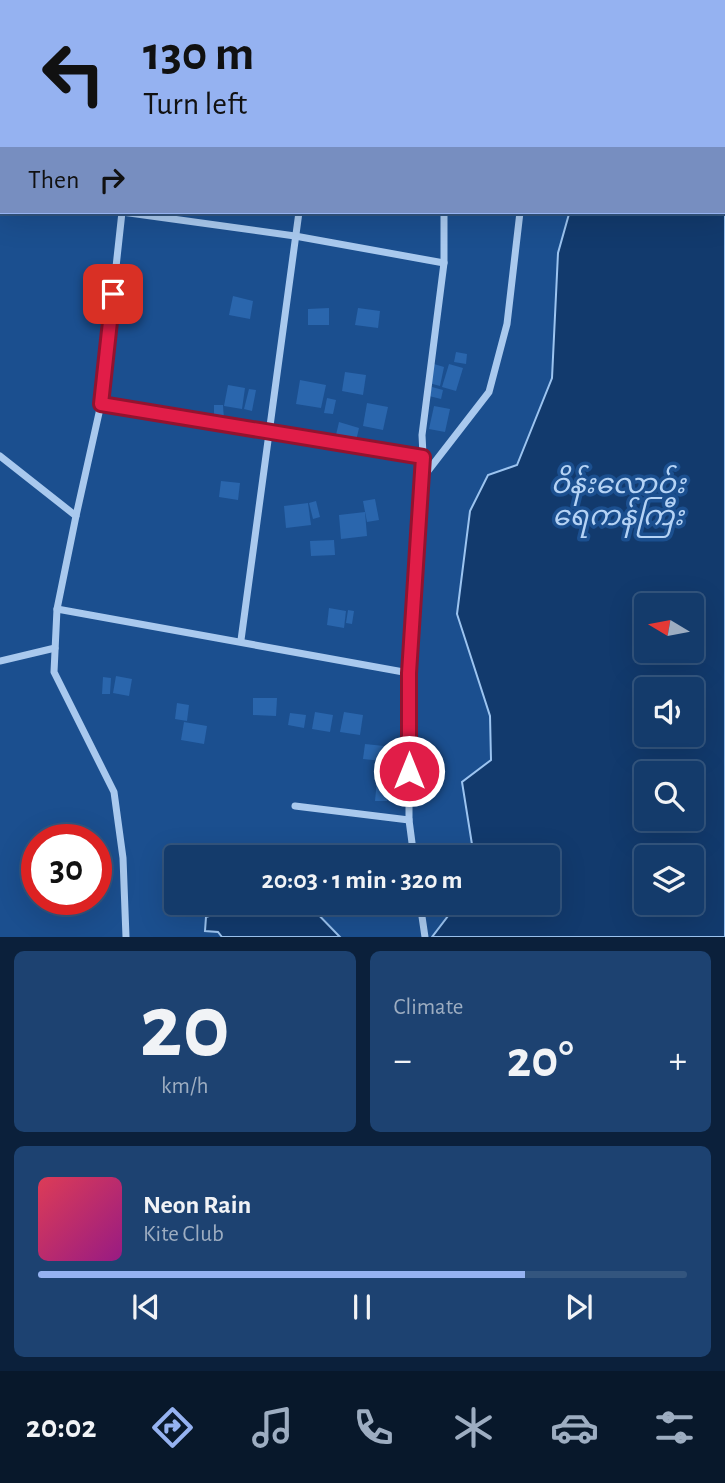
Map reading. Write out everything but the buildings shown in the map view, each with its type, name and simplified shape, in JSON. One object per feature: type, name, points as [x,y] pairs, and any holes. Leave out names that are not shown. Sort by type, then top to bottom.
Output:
[{"type":"street","points":[[122,214],[101,404],[57,609],[54,672],[114,792],[123,858],[126,937]]},
{"type":"street","points":[[136,214],[295,236],[444,262]]},
{"type":"street","points":[[241,640],[299,214]]},
{"type":"street","points":[[412,845],[409,820],[409,673],[424,476],[422,435],[444,262],[444,214]]},
{"type":"street","points":[[424,476],[488,392],[507,324],[520,214]]},
{"type":"street","points":[[101,404],[423,457]]},
{"type":"street","points":[[0,456],[76,516]]},
{"type":"street","points":[[57,609],[241,640],[409,673]]},
{"type":"street","points":[[0,661],[55,648]]},
{"type":"street","points":[[295,806],[409,820]]},
{"type":"street","points":[[422,915],[425,937]]},
{"type":"water","name":"ဝိန်းလောဝ်း ရေကန်ကြီး","points":[[569,214],[725,214],[725,937],[432,937],[449,915],[560,915],[560,845],[472,845],[462,782],[491,760],[490,716],[457,614],[470,511],[488,475],[517,465],[552,378],[558,253]]},
{"type":"water","points":[[319,915],[340,937],[222,937],[218,932],[205,931],[206,917]]},
{"type":"route","points":[[113,294],[101,404],[423,457],[424,476],[409,673],[409,771]]}]
